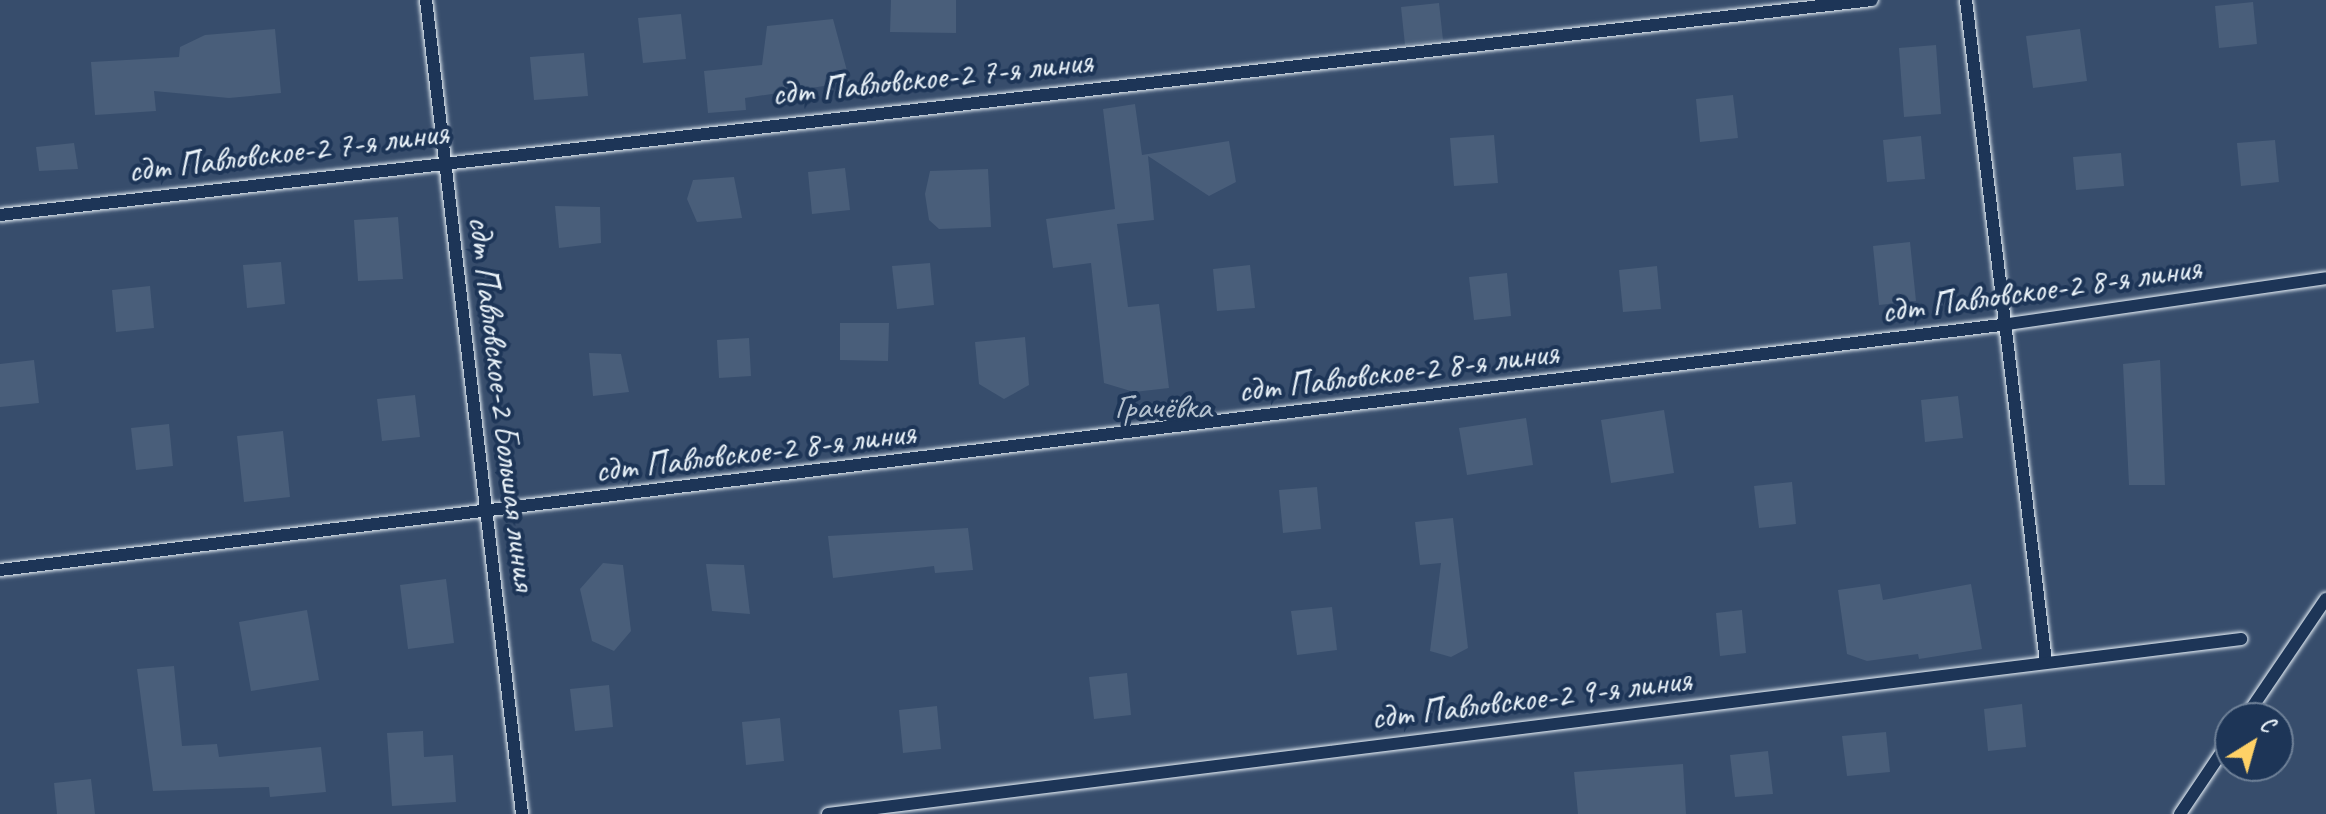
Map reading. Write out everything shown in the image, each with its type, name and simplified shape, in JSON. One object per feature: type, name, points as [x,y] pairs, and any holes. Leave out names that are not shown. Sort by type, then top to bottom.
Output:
[{"type":"lane","name":"сдт Павловское-2 Большая линия","points":[[426,0],[489,512],[522,814]]},
{"type":"lane","name":"сдт Павловское-2 7-я линия","points":[[0,215],[444,160],[1872,0]]},
{"type":"lane","points":[[1966,0],[2001,325],[2046,662]]},
{"type":"lane","name":"сдт Павловское-2 8-я линия","points":[[0,570],[2001,325],[2326,278]]},
{"type":"lane","points":[[2256,702],[2326,599]]},
{"type":"lane","name":"сдт Павловское-2 9-я линия","points":[[828,814],[2241,639]]},
{"type":"lane","points":[[2180,814],[2214,764]]},
{"type":"green space","name":"Грачёвка","points":[[0,0],[2326,0],[2326,814],[0,814]]},
{"type":"building","points":[[891,0],[956,0],[956,33],[890,32]]},
{"type":"building","points":[[2253,2],[2257,44],[2219,48],[2215,6]]},
{"type":"building","points":[[1439,3],[1443,40],[1405,45],[1401,7]]},
{"type":"building","points":[[681,14],[686,59],[643,63],[638,18]]},
{"type":"building","points":[[833,19],[850,82],[745,98],[746,110],[708,113],[704,71],[762,65],[767,26]]},
{"type":"building","points":[[275,29],[281,93],[229,98],[154,91],[156,111],[95,115],[91,62],[179,57],[180,47],[205,35]]},
{"type":"building","points":[[2080,29],[2087,81],[2033,88],[2026,36]]},
{"type":"building","points":[[1936,45],[1941,114],[1904,117],[1899,48]]},
{"type":"building","points":[[584,53],[588,96],[534,100],[530,57]]},
{"type":"building","points":[[1733,95],[1738,138],[1700,142],[1696,99]]},
{"type":"building","points":[[1135,104],[1142,155],[1229,141],[1236,182],[1209,196],[1148,156],[1154,220],[1117,224],[1128,307],[1159,304],[1169,388],[1134,392],[1104,383],[1091,263],[1053,268],[1046,219],[1115,209],[1103,109]]},
{"type":"building","points":[[1494,135],[1498,183],[1454,186],[1450,138]]},
{"type":"building","points":[[1921,136],[1925,179],[1887,182],[1883,140]]},
{"type":"building","points":[[2275,140],[2279,182],[2241,186],[2237,143]]},
{"type":"building","points":[[74,143],[78,169],[39,171],[36,147]]},
{"type":"building","points":[[2121,153],[2124,186],[2076,190],[2073,157]]},
{"type":"building","points":[[845,168],[850,210],[812,214],[808,172]]},
{"type":"building","points":[[988,169],[991,227],[939,229],[929,220],[925,194],[930,171]]},
{"type":"building","points":[[734,177],[742,218],[697,222],[687,199],[693,180]]},
{"type":"building","points":[[555,206],[600,207],[601,243],[559,248]]},
{"type":"building","points":[[398,217],[403,279],[358,281],[354,220]]},
{"type":"building","points":[[1910,242],[1916,301],[1879,305],[1873,246]]},
{"type":"building","points":[[281,262],[285,304],[247,308],[243,265]]},
{"type":"building","points":[[930,263],[934,305],[897,309],[892,266]]},
{"type":"building","points":[[1250,265],[1255,308],[1217,311],[1213,269]]},
{"type":"building","points":[[1657,266],[1661,309],[1623,312],[1619,270]]},
{"type":"building","points":[[1507,273],[1511,316],[1474,320],[1469,277]]},
{"type":"building","points":[[150,286],[154,328],[116,332],[112,290]]},
{"type":"building","points":[[840,323],[889,323],[888,361],[840,360]]},
{"type":"building","points":[[1025,337],[1029,385],[1004,399],[979,384],[975,342]]},
{"type":"building","points":[[749,338],[751,376],[719,378],[717,340]]},
{"type":"building","points":[[589,353],[621,354],[629,392],[593,396]]},
{"type":"building","points":[[34,360],[39,403],[0,407],[0,364]]},
{"type":"building","points":[[2160,360],[2165,485],[2129,485],[2123,364]]},
{"type":"building","points":[[415,395],[420,437],[382,441],[377,399]]},
{"type":"building","points":[[1958,396],[1963,438],[1925,442],[1921,400]]},
{"type":"building","points":[[1664,410],[1674,473],[1611,483],[1601,420]]},
{"type":"building","points":[[1526,418],[1533,465],[1467,475],[1459,428]]},
{"type":"building","points":[[169,424],[173,466],[136,470],[131,428]]},
{"type":"building","points":[[283,431],[290,497],[244,502],[237,436]]},
{"type":"building","points":[[1792,482],[1796,524],[1759,528],[1754,486]]},
{"type":"building","points":[[1317,487],[1321,529],[1283,533],[1279,490]]},
{"type":"building","points":[[1453,518],[1468,648],[1451,657],[1430,651],[1441,563],[1420,565],[1415,522]]},
{"type":"building","points":[[968,528],[973,570],[935,573],[934,566],[833,578],[828,536]]},
{"type":"building","points":[[603,563],[623,565],[631,631],[614,651],[592,641],[580,589]]},
{"type":"building","points":[[706,564],[744,565],[750,614],[712,611]]},
{"type":"building","points":[[446,579],[454,643],[408,649],[400,585]]},
{"type":"building","points":[[1880,584],[1883,600],[1971,584],[1982,649],[1919,659],[1918,654],[1867,661],[1847,654],[1838,590]]},
{"type":"building","points":[[1332,607],[1337,650],[1297,655],[1291,611]]},
{"type":"building","points":[[307,610],[319,680],[251,691],[239,622]]},
{"type":"building","points":[[1742,610],[1746,653],[1720,656],[1716,613]]},
{"type":"building","points":[[174,666],[182,746],[217,744],[219,757],[321,747],[326,792],[270,797],[269,787],[153,791],[137,669]]},
{"type":"building","points":[[1127,673],[1131,715],[1094,719],[1089,677]]},
{"type":"building","points":[[609,685],[613,727],[575,731],[570,689]]},
{"type":"building","points":[[2022,704],[2026,747],[1988,751],[1984,709]]},
{"type":"building","points":[[937,706],[941,749],[903,753],[899,710]]},
{"type":"building","points":[[780,718],[784,761],[746,765],[742,722]]},
{"type":"building","points":[[423,731],[424,757],[453,755],[456,802],[392,806],[387,733]]},
{"type":"building","points":[[1886,732],[1890,772],[1847,776],[1842,736]]},
{"type":"building","points":[[1768,751],[1773,794],[1735,797],[1730,755]]},
{"type":"building","points":[[1683,764],[1686,814],[1578,814],[1574,772]]},
{"type":"building","points":[[91,779],[95,814],[57,814],[54,783]]}]
